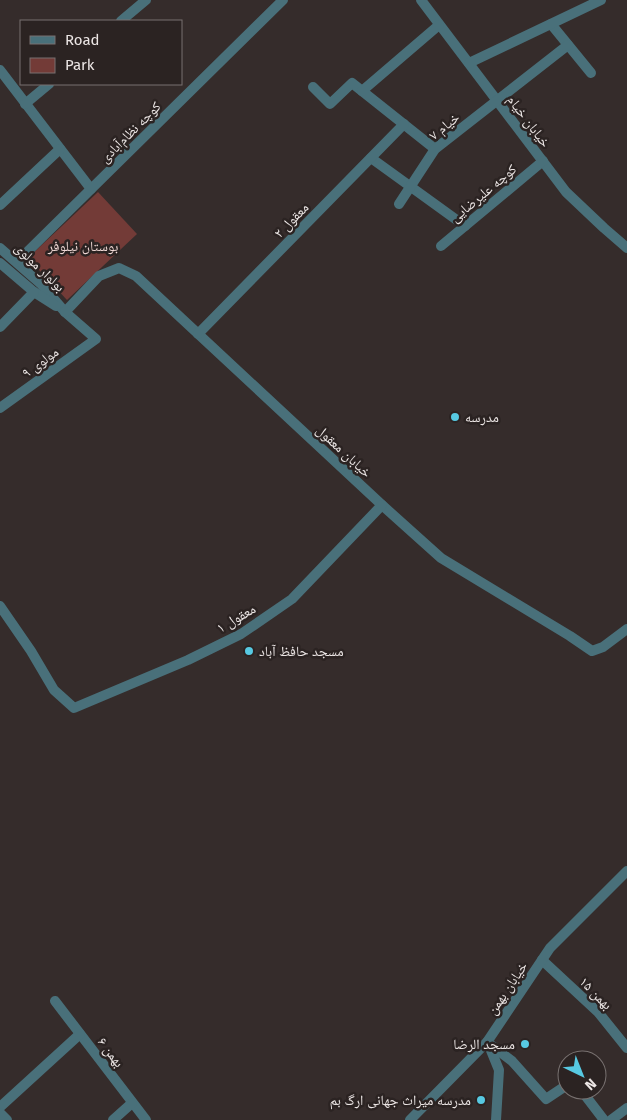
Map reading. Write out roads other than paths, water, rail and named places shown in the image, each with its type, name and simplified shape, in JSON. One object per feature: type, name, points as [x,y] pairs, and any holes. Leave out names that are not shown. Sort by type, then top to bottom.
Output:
[{"type":"street","points":[[122,20],[146,0]]},
{"type":"street","name":"کوچه نظام‌آبادی","points":[[16,262],[283,0]]},
{"type":"street","name":"خیابان خیام","points":[[421,0],[566,192],[627,248]]},
{"type":"street","points":[[469,64],[601,0]]},
{"type":"street","points":[[551,24],[591,73]]},
{"type":"street","points":[[362,92],[439,25]]},
{"type":"street","name":"خیام ۷","points":[[399,204],[435,149],[568,45]]},
{"type":"street","points":[[1,74],[91,189]]},
{"type":"street","points":[[313,87],[330,104],[352,83],[435,149]]},
{"type":"street","points":[[25,104],[47,85]]},
{"type":"street","name":"معقول ۲","points":[[198,334],[404,124]]},
{"type":"street","points":[[0,205],[60,149]]},
{"type":"street","points":[[371,158],[465,226]]},
{"type":"street","name":"کوچه علیرضایی","points":[[441,246],[543,161]]},
{"type":"street","name":"بولوار مولوی","points":[[0,248],[41,284],[65,312]]},
{"type":"street","name":"بولوار مولوی","points":[[0,262],[34,292],[65,312]]},
{"type":"street","name":"خیابان معقول","points":[[65,312],[99,276],[119,268],[136,276],[441,558],[592,650],[603,647],[627,629]]},
{"type":"street","points":[[0,327],[34,292]]},
{"type":"street","name":"مولوی ۹","points":[[0,408],[96,339],[65,312]]},
{"type":"street","name":"معقول ۱","points":[[0,606],[31,651],[54,690],[74,708],[188,660],[241,634],[292,599],[382,505]]},
{"type":"street","name":"خیابان بهمن","points":[[410,1120],[487,1042],[550,948],[627,871]]},
{"type":"street","name":"بهمن ۱۵","points":[[542,960],[598,1012],[627,1048]]},
{"type":"street","name":"بهمن ۶","points":[[55,1001],[146,1120]]},
{"type":"street","points":[[0,1107],[80,1034]]},
{"type":"street","points":[[487,1042],[512,1061],[546,1099],[557,1092]]},
{"type":"street","points":[[487,1042],[499,1070],[496,1120]]},
{"type":"street","points":[[589,1100],[604,1120]]},
{"type":"street","points":[[113,1120],[132,1103]]},
{"type":"street","points":[[611,1120],[627,1108]]},
{"type":"street","points":[[0,1113],[7,1120]]},
{"type":"place","name":"مدرسه","points":[[455,417]]},
{"type":"place","name":"مسجد حافظ آباد","points":[[249,651]]},
{"type":"place","name":"مسجد الرضا","points":[[525,1044]]},
{"type":"place","name":"مدرسه میراث جهانی ارگ بم","points":[[481,1100]]},
{"type":"park label","name":"بوستان نیلوفر","points":[[83,246]]}]
